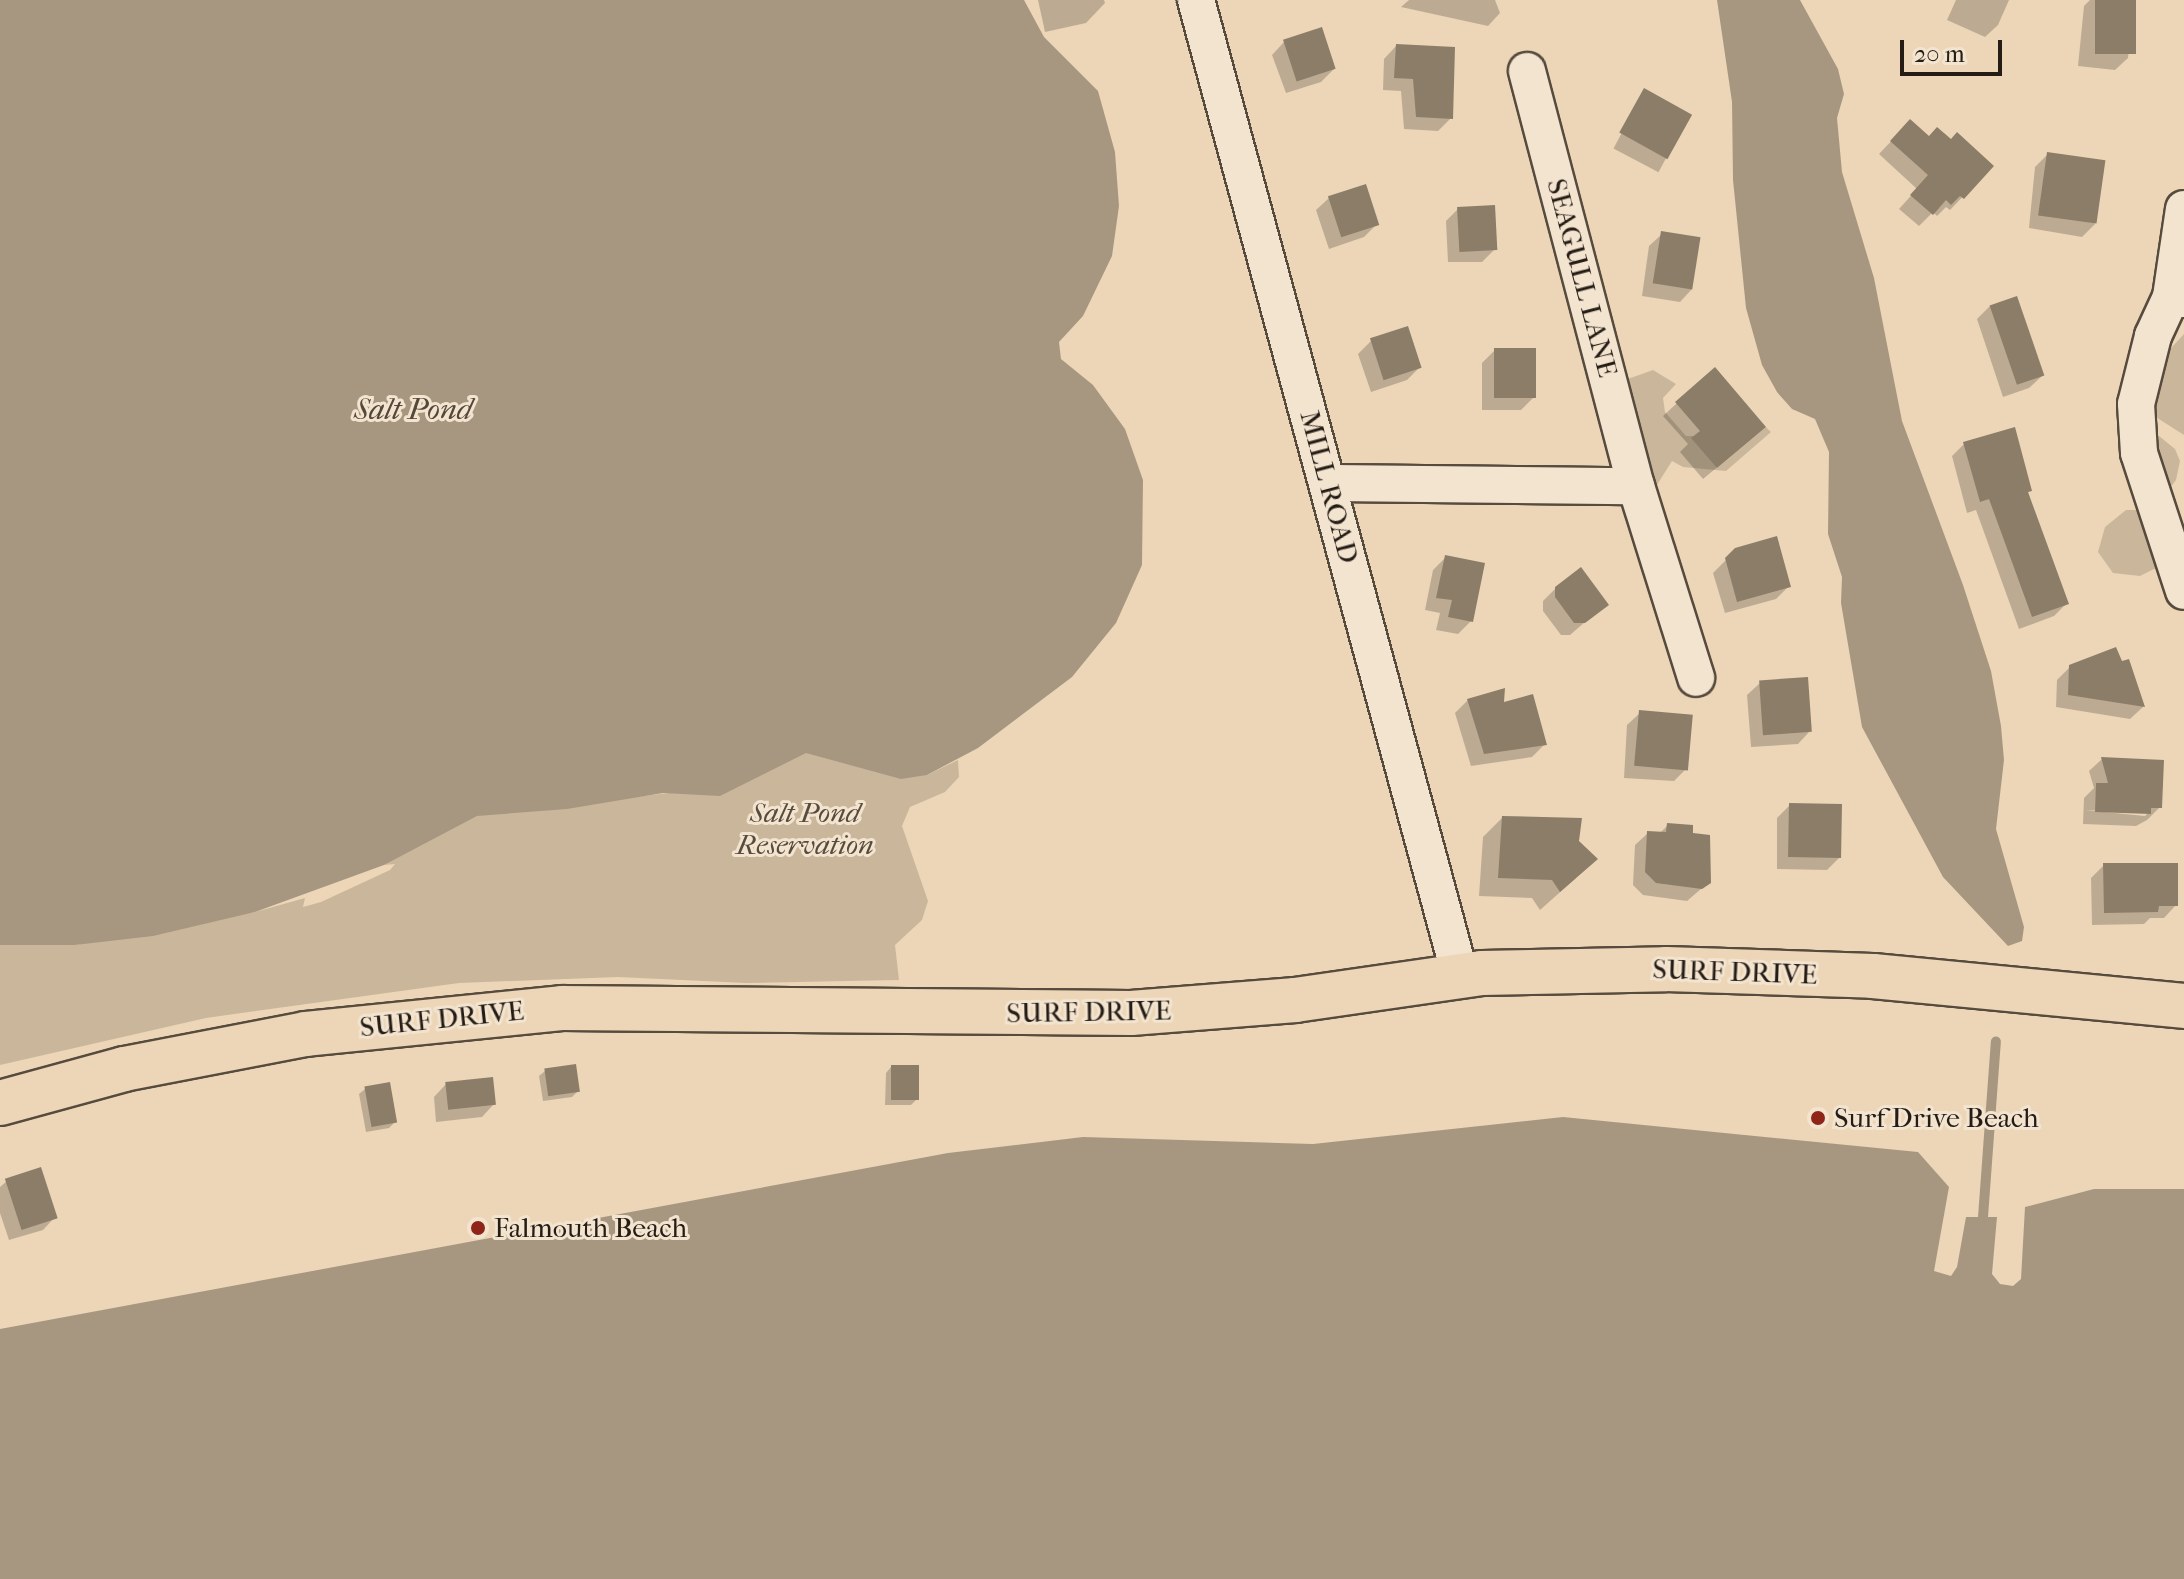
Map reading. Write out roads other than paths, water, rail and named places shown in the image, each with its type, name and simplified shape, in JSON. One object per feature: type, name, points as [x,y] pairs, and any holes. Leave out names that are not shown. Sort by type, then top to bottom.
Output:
[{"type":"main road","name":"SURF DRIVE","points":[[0,1103],[124,1069],[306,1034],[502,1011],[607,1007],[1131,1013],[1295,1000],[1460,975],[1607,969],[1821,974],[2184,1006]]},
{"type":"street","name":"MILL ROAD","points":[[1196,0],[1460,975]]},
{"type":"street","name":"SEAGULL LANE","points":[[1527,71],[1636,486],[1696,678]]},
{"type":"street","points":[[2184,209],[2177,298],[2145,355],[2136,430],[2184,591]]},
{"type":"street","points":[[1328,483],[1636,486]]},
{"type":"water","name":"Salt Pond","points":[[0,0],[1024,0],[1044,37],[1098,91],[1115,152],[1119,206],[1112,256],[1083,316],[1059,342],[1061,359],[1093,385],[1125,429],[1143,480],[1142,565],[1116,623],[1072,677],[978,748],[927,775],[901,779],[806,753],[720,796],[663,793],[567,809],[477,816],[384,865],[255,912],[153,936],[75,945],[0,945]]},
{"type":"water","points":[[1717,0],[1800,0],[1838,69],[1844,94],[1837,118],[1842,172],[1874,278],[1902,421],[1963,585],[1991,671],[2004,760],[1996,829],[2024,927],[2022,941],[2008,946],[1943,877],[1862,727],[1841,603],[1842,577],[1828,534],[1829,452],[1815,419],[1792,409],[1777,392],[1762,365],[1746,308],[1733,180],[1732,102]]},
{"type":"water","points":[[1563,1117],[1918,1152],[1949,1187],[1934,1271],[1951,1276],[1957,1267],[1966,1217],[1997,1217],[1992,1274],[2000,1284],[2013,1286],[2021,1279],[2025,1207],[2094,1189],[2184,1189],[2184,1579],[0,1579],[0,1329],[948,1153],[1083,1137],[1313,1144]]},
{"type":"waterway","points":[[1983,1217],[1996,1041]]},
{"type":"place","name":"Surf Drive Beach","points":[[1818,1118]]},
{"type":"place","name":"Falmouth Beach","points":[[478,1228]]},
{"type":"park label","name":"Salt Pond Reservation","points":[[805,829]]}]
